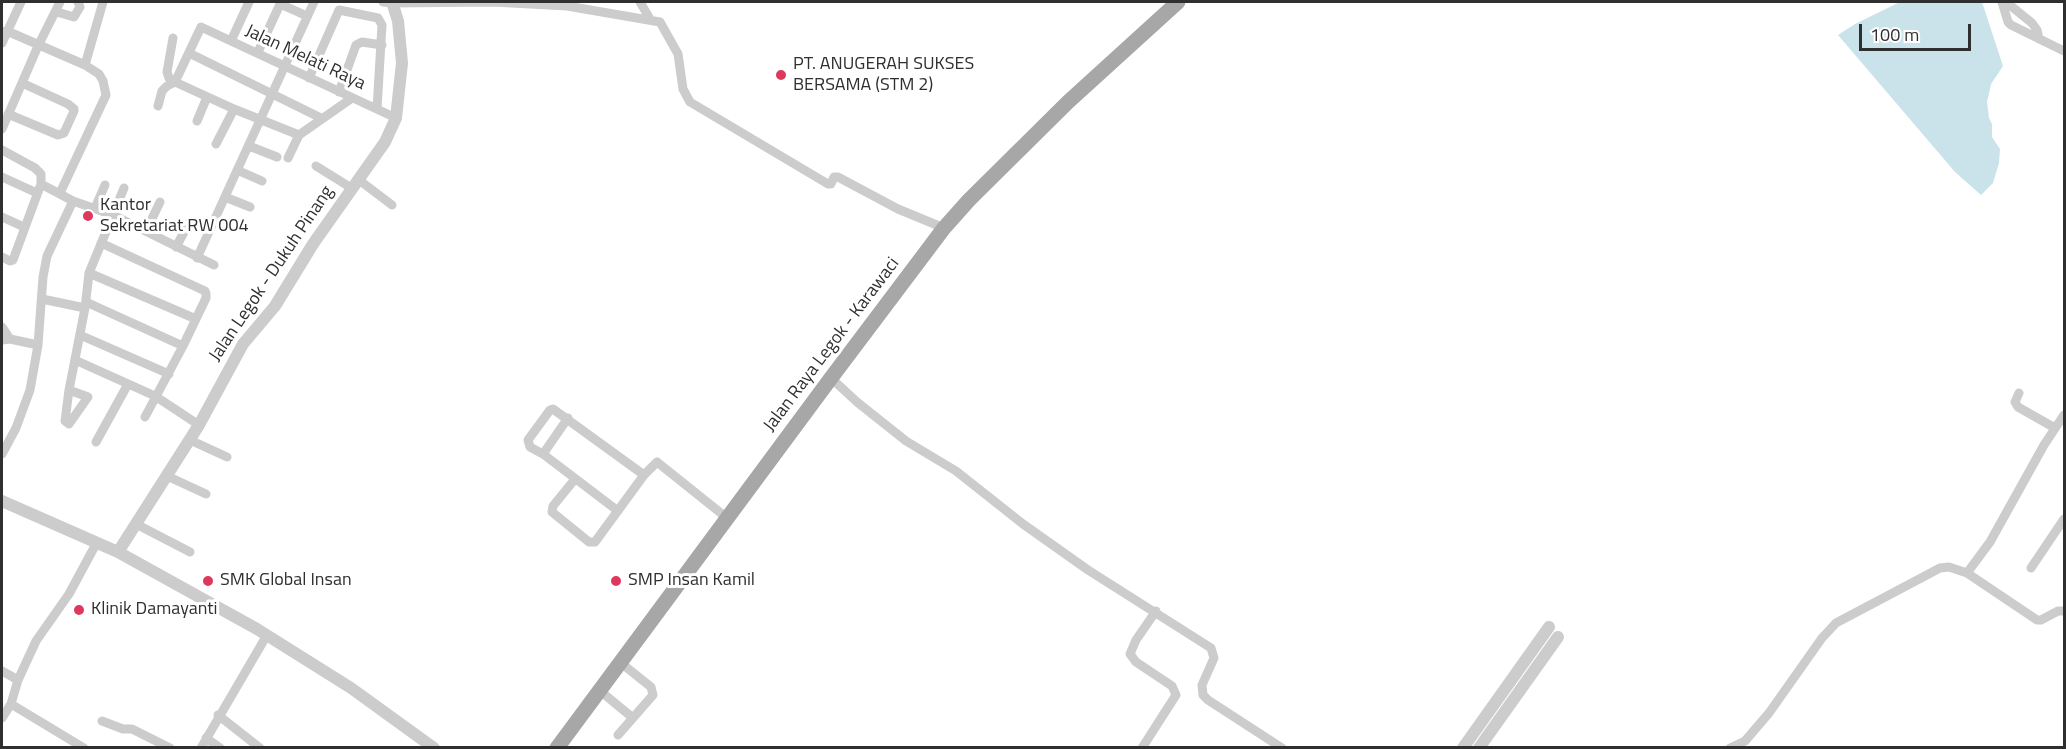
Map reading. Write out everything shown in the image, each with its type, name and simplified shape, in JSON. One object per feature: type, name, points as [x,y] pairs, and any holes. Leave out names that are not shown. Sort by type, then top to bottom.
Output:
[{"type":"main road","name":"Jalan Raya Legok - Karawaci","points":[[557,747],[944,228],[969,200],[1068,102],[1178,2]]},
{"type":"street","points":[[2,43],[4,31],[21,2]]},
{"type":"street","points":[[2,129],[60,2]]},
{"type":"street","points":[[57,12],[74,17],[80,7],[78,2]]},
{"type":"street","points":[[85,65],[103,2]]},
{"type":"street","points":[[231,41],[249,2]]},
{"type":"street","points":[[197,258],[314,2]]},
{"type":"street","points":[[389,2],[493,2],[567,6],[660,22],[678,54],[683,89],[685,97],[690,102],[828,184],[831,184],[834,177],[838,177],[898,209],[944,228]]},
{"type":"street","name":"Jalan Legok - Dukuh Pinang","points":[[118,552],[190,440],[243,344],[275,306],[313,244],[385,142],[396,118],[402,56],[398,21],[389,2]]},
{"type":"street","points":[[640,2],[650,19]]},
{"type":"street","points":[[2004,2],[2032,23],[2037,30],[2038,39]]},
{"type":"street","points":[[2004,2],[2011,26],[2064,51]]},
{"type":"street","points":[[258,52],[281,3],[307,16]]},
{"type":"street","points":[[309,78],[341,6],[380,19],[382,45],[378,109]]},
{"type":"street","name":"Jalan Melati Raya","points":[[189,53],[201,27],[396,118]]},
{"type":"street","points":[[4,31],[85,65],[99,74],[104,81],[106,94],[60,193]]},
{"type":"street","points":[[173,38],[167,72],[169,78],[234,109],[299,135]]},
{"type":"street","points":[[339,92],[356,45],[362,42],[382,45]]},
{"type":"street","points":[[158,106],[162,91],[175,82],[189,53],[321,118]]},
{"type":"street","points":[[8,114],[58,135],[64,133],[74,111],[72,106],[22,82]]},
{"type":"street","points":[[197,121],[207,97]]},
{"type":"street","points":[[249,146],[282,158],[299,135],[352,98]]},
{"type":"street","points":[[216,144],[234,109]]},
{"type":"street","points":[[2,150],[35,168],[41,174],[39,189],[13,260],[2,257]]},
{"type":"street","points":[[316,166],[356,184],[393,205]]},
{"type":"street","points":[[237,170],[262,180]]},
{"type":"street","points":[[2,177],[60,193],[73,201],[113,215],[214,265]]},
{"type":"street","points":[[95,208],[105,185]]},
{"type":"street","points":[[69,390],[89,273],[124,188]]},
{"type":"street","points":[[225,197],[250,207]]},
{"type":"street","points":[[2,454],[16,428],[30,390],[38,345],[43,277],[47,256],[73,201]]},
{"type":"street","points":[[146,231],[160,202]]},
{"type":"street","points":[[2,217],[24,227]]},
{"type":"street","points":[[176,247],[190,221]]},
{"type":"street","points":[[101,243],[205,291],[206,298],[196,320],[145,417]]},
{"type":"street","points":[[89,273],[196,320]]},
{"type":"street","points":[[42,299],[85,305],[183,346]]},
{"type":"street","points":[[2,327],[6,339],[38,345]]},
{"type":"street","points":[[80,335],[169,374]]},
{"type":"street","points":[[75,360],[155,396],[199,424]]},
{"type":"street","points":[[831,378],[856,402],[906,441],[956,471],[1023,524],[1063,552],[1210,648],[1214,658],[1212,667],[1202,685],[1203,695],[1282,747]]},
{"type":"street","points":[[96,442],[128,384]]},
{"type":"street","points":[[2019,393],[2015,402],[2018,408],[2055,428]]},
{"type":"street","points":[[618,511],[543,454],[530,447],[528,440],[551,409],[568,418],[644,476]]},
{"type":"street","points":[[1967,573],[1990,542],[2064,415]]},
{"type":"street","points":[[543,454],[568,418]]},
{"type":"street","points":[[190,440],[227,457]]},
{"type":"street","points":[[575,479],[553,506],[552,512],[589,542],[595,542],[657,462],[727,518]]},
{"type":"street","points":[[167,476],[206,494]]},
{"type":"street","points":[[2,501],[118,552],[267,635],[351,688],[434,747]]},
{"type":"street","points":[[2031,568],[2064,519]]},
{"type":"street","points":[[136,524],[190,552]]},
{"type":"street","points":[[2,718],[11,704],[18,680],[36,641],[69,594],[96,544]]},
{"type":"street","points":[[1730,747],[1745,741],[1769,713],[1828,630],[1836,623],[1944,566],[1967,573],[2037,620],[2058,611],[2064,611]]},
{"type":"street","points":[[1142,747],[1176,695],[1172,686],[1136,662],[1130,654],[1136,640],[1156,612]]},
{"type":"street","points":[[1462,747],[1549,627]]},
{"type":"street","points":[[201,747],[267,635]]},
{"type":"street","points":[[1479,747],[1558,637]]},
{"type":"street","points":[[618,735],[652,697],[653,690],[621,663]]},
{"type":"street","points":[[2,671],[18,680]]},
{"type":"street","points":[[599,690],[633,718]]},
{"type":"street","points":[[11,704],[84,747]]},
{"type":"street","points":[[218,715],[260,747]]},
{"type":"street","points":[[102,722],[123,729],[132,729],[170,747]]},
{"type":"street","points":[[206,738],[220,747]]},
{"type":"water","points":[[1900,2],[1982,2],[2003,66],[1991,84],[1987,102],[1992,124],[1992,137],[2000,149],[1999,163],[1993,183],[1981,195],[1955,172],[1838,35]]},
{"type":"place","name":"PT. ANUGERAH SUKSES BERSAMA (STM 2)","points":[[781,75]]},
{"type":"place","name":"Kantor Sekretariat RW 004","points":[[88,216]]},
{"type":"place","name":"SMK Global Insan","points":[[208,581]]},
{"type":"place","name":"SMP Insan Kamil","points":[[616,581]]},
{"type":"place","name":"Klinik Damayanti","points":[[79,610]]}]
